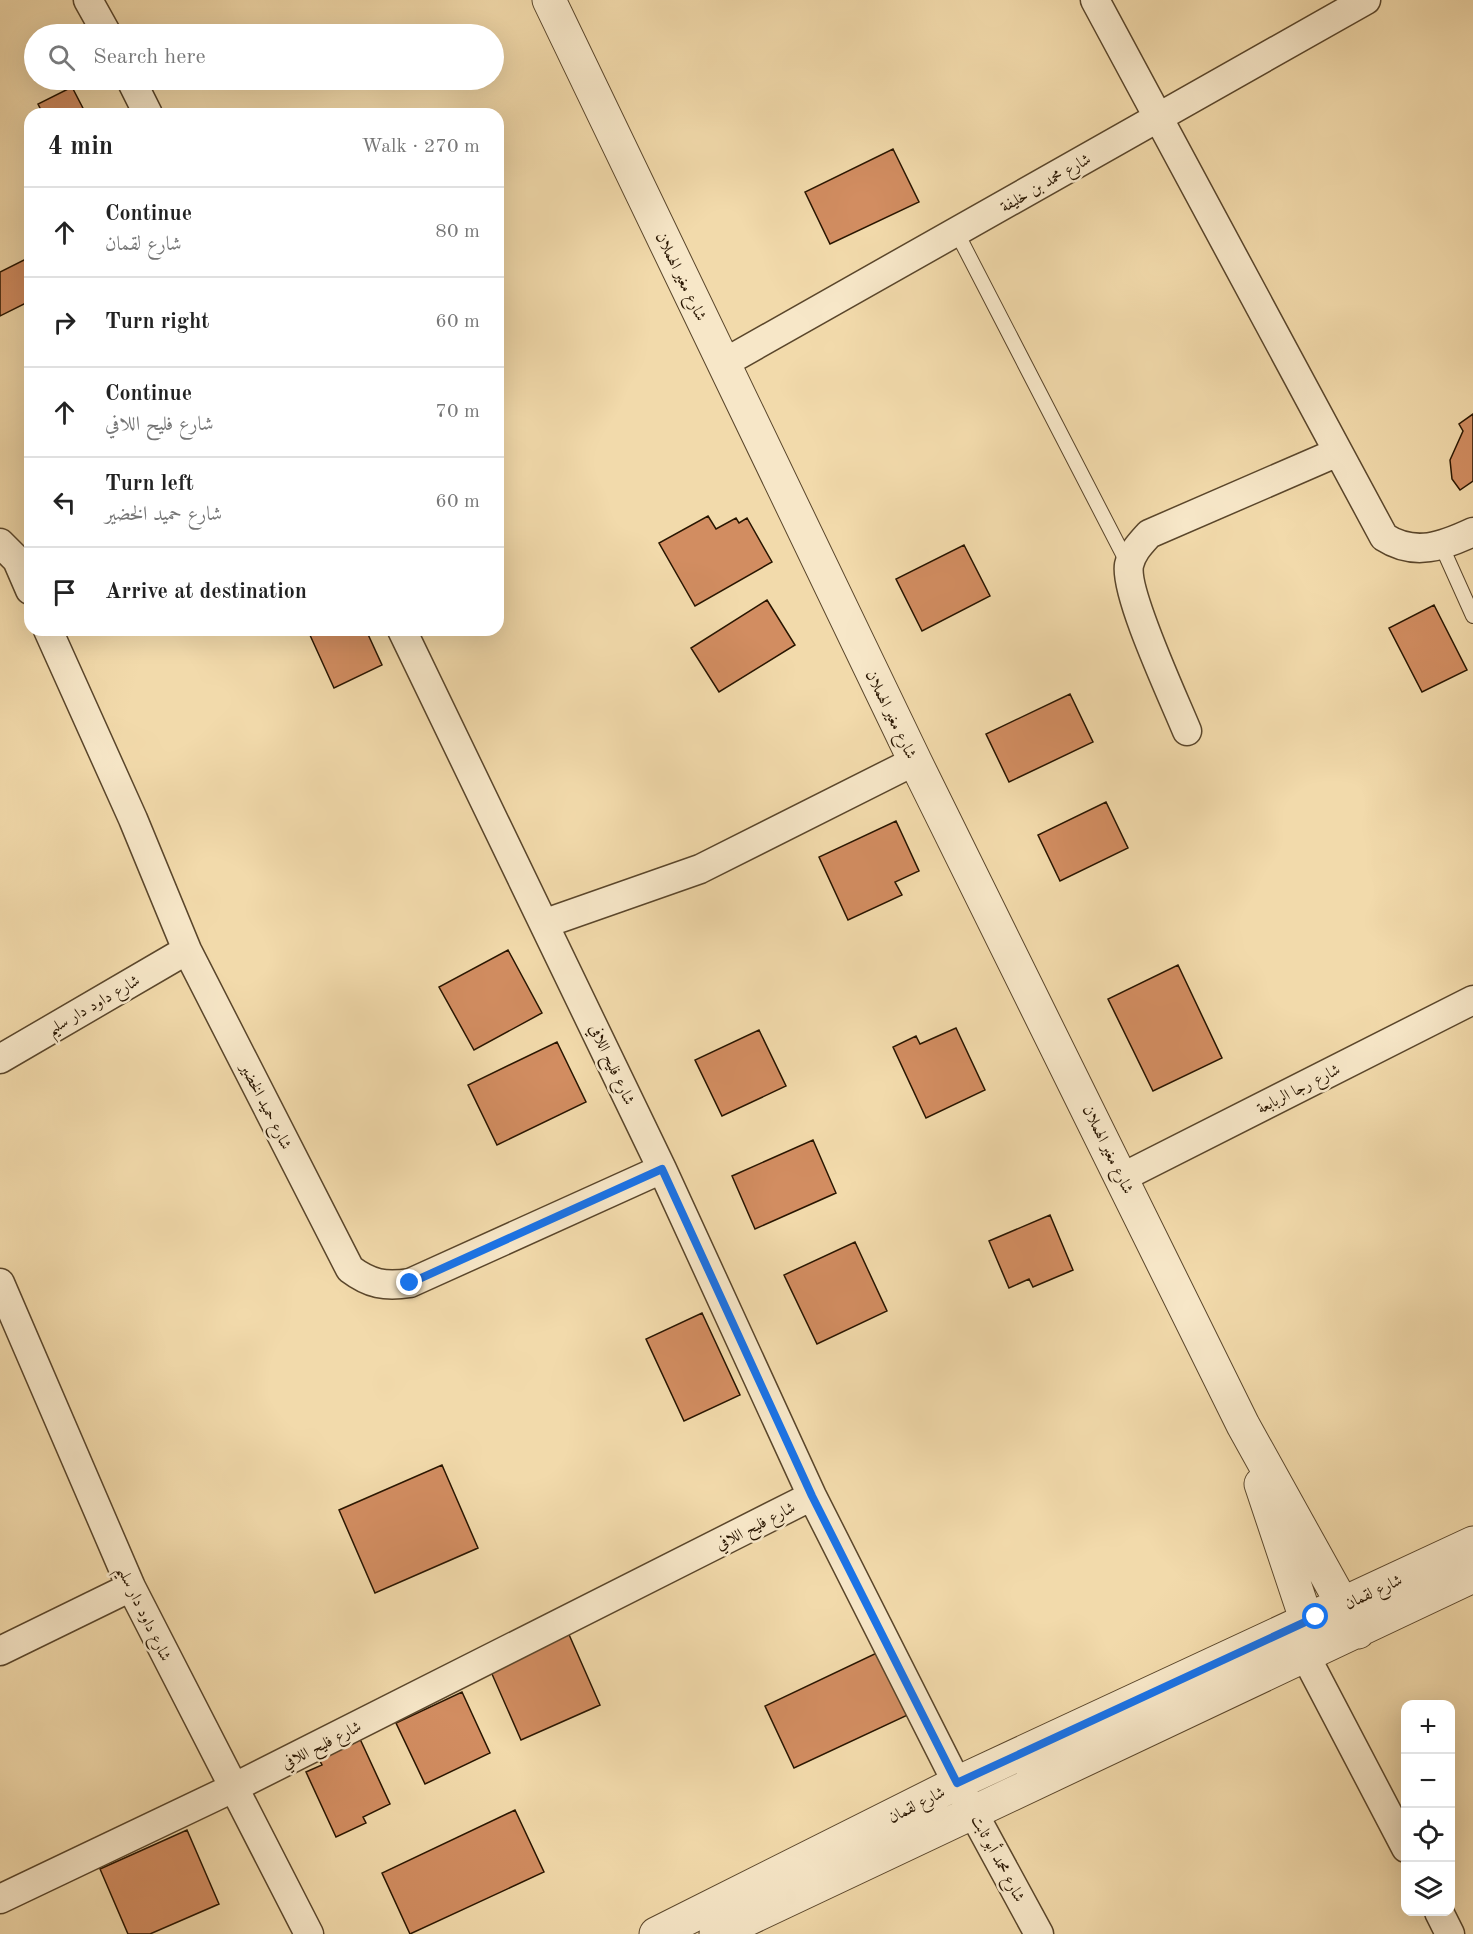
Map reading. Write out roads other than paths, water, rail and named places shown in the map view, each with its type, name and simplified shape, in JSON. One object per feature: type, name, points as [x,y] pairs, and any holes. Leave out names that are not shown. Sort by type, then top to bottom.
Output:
[{"type":"street","points":[[88,0],[101,24]]},
{"type":"street","name":"شارع مغير الهملان","points":[[549,0],[915,761],[1123,1178],[1243,1425],[1351,1618]]},
{"type":"street","points":[[1095,0],[1384,537],[1395,544],[1411,547],[1442,547],[1473,532]]},
{"type":"street","name":"شارع محمد بن خليفة","points":[[724,363],[1366,0]]},
{"type":"street","points":[[135,90],[145,108]]},
{"type":"street","points":[[1187,731],[1131,591],[1129,566],[1135,548],[1149,534],[1338,452]]},
{"type":"street","points":[[0,543],[17,560],[24,576]]},
{"type":"street","name":"شارع حميد الخضير","points":[[51,636],[133,819],[187,950],[350,1269],[368,1282],[391,1286],[410,1283],[662,1169]]},
{"type":"street","name":"شارع فليح اللافي","points":[[0,1899],[233,1788],[812,1496],[546,923],[405,636]]},
{"type":"street","points":[[546,923],[700,869],[915,761]]},
{"type":"street","name":"شارع داود دار سليم","points":[[0,1059],[187,950]]},
{"type":"street","name":"شارع رجا الربابعة","points":[[1123,1178],[1473,1000]]},
{"type":"street","name":"شارع داود دار سليم","points":[[0,1283],[131,1587],[309,1934]]},
{"type":"street","name":"شارع مغير الهملان","points":[[1243,1425],[1305,1622],[1312,1654]]},
{"type":"street","name":"شارع محمد أبو ثابت","points":[[812,1496],[957,1783],[1039,1934]]},
{"type":"street","name":"شارع لقمان","points":[[716,1934],[1312,1654],[1351,1618],[1473,1543]]},
{"type":"street","name":"شارع لقمان","points":[[656,1934],[957,1783],[1305,1622],[1351,1618],[1473,1576]]},
{"type":"street","points":[[0,1651],[131,1587]]},
{"type":"street","points":[[1312,1654],[1401,1838]]},
{"type":"street","points":[[1441,1916],[1450,1934]]},
{"type":"lane","points":[[957,233],[1129,566]]},
{"type":"lane","points":[[1442,547],[1473,616]]}]
